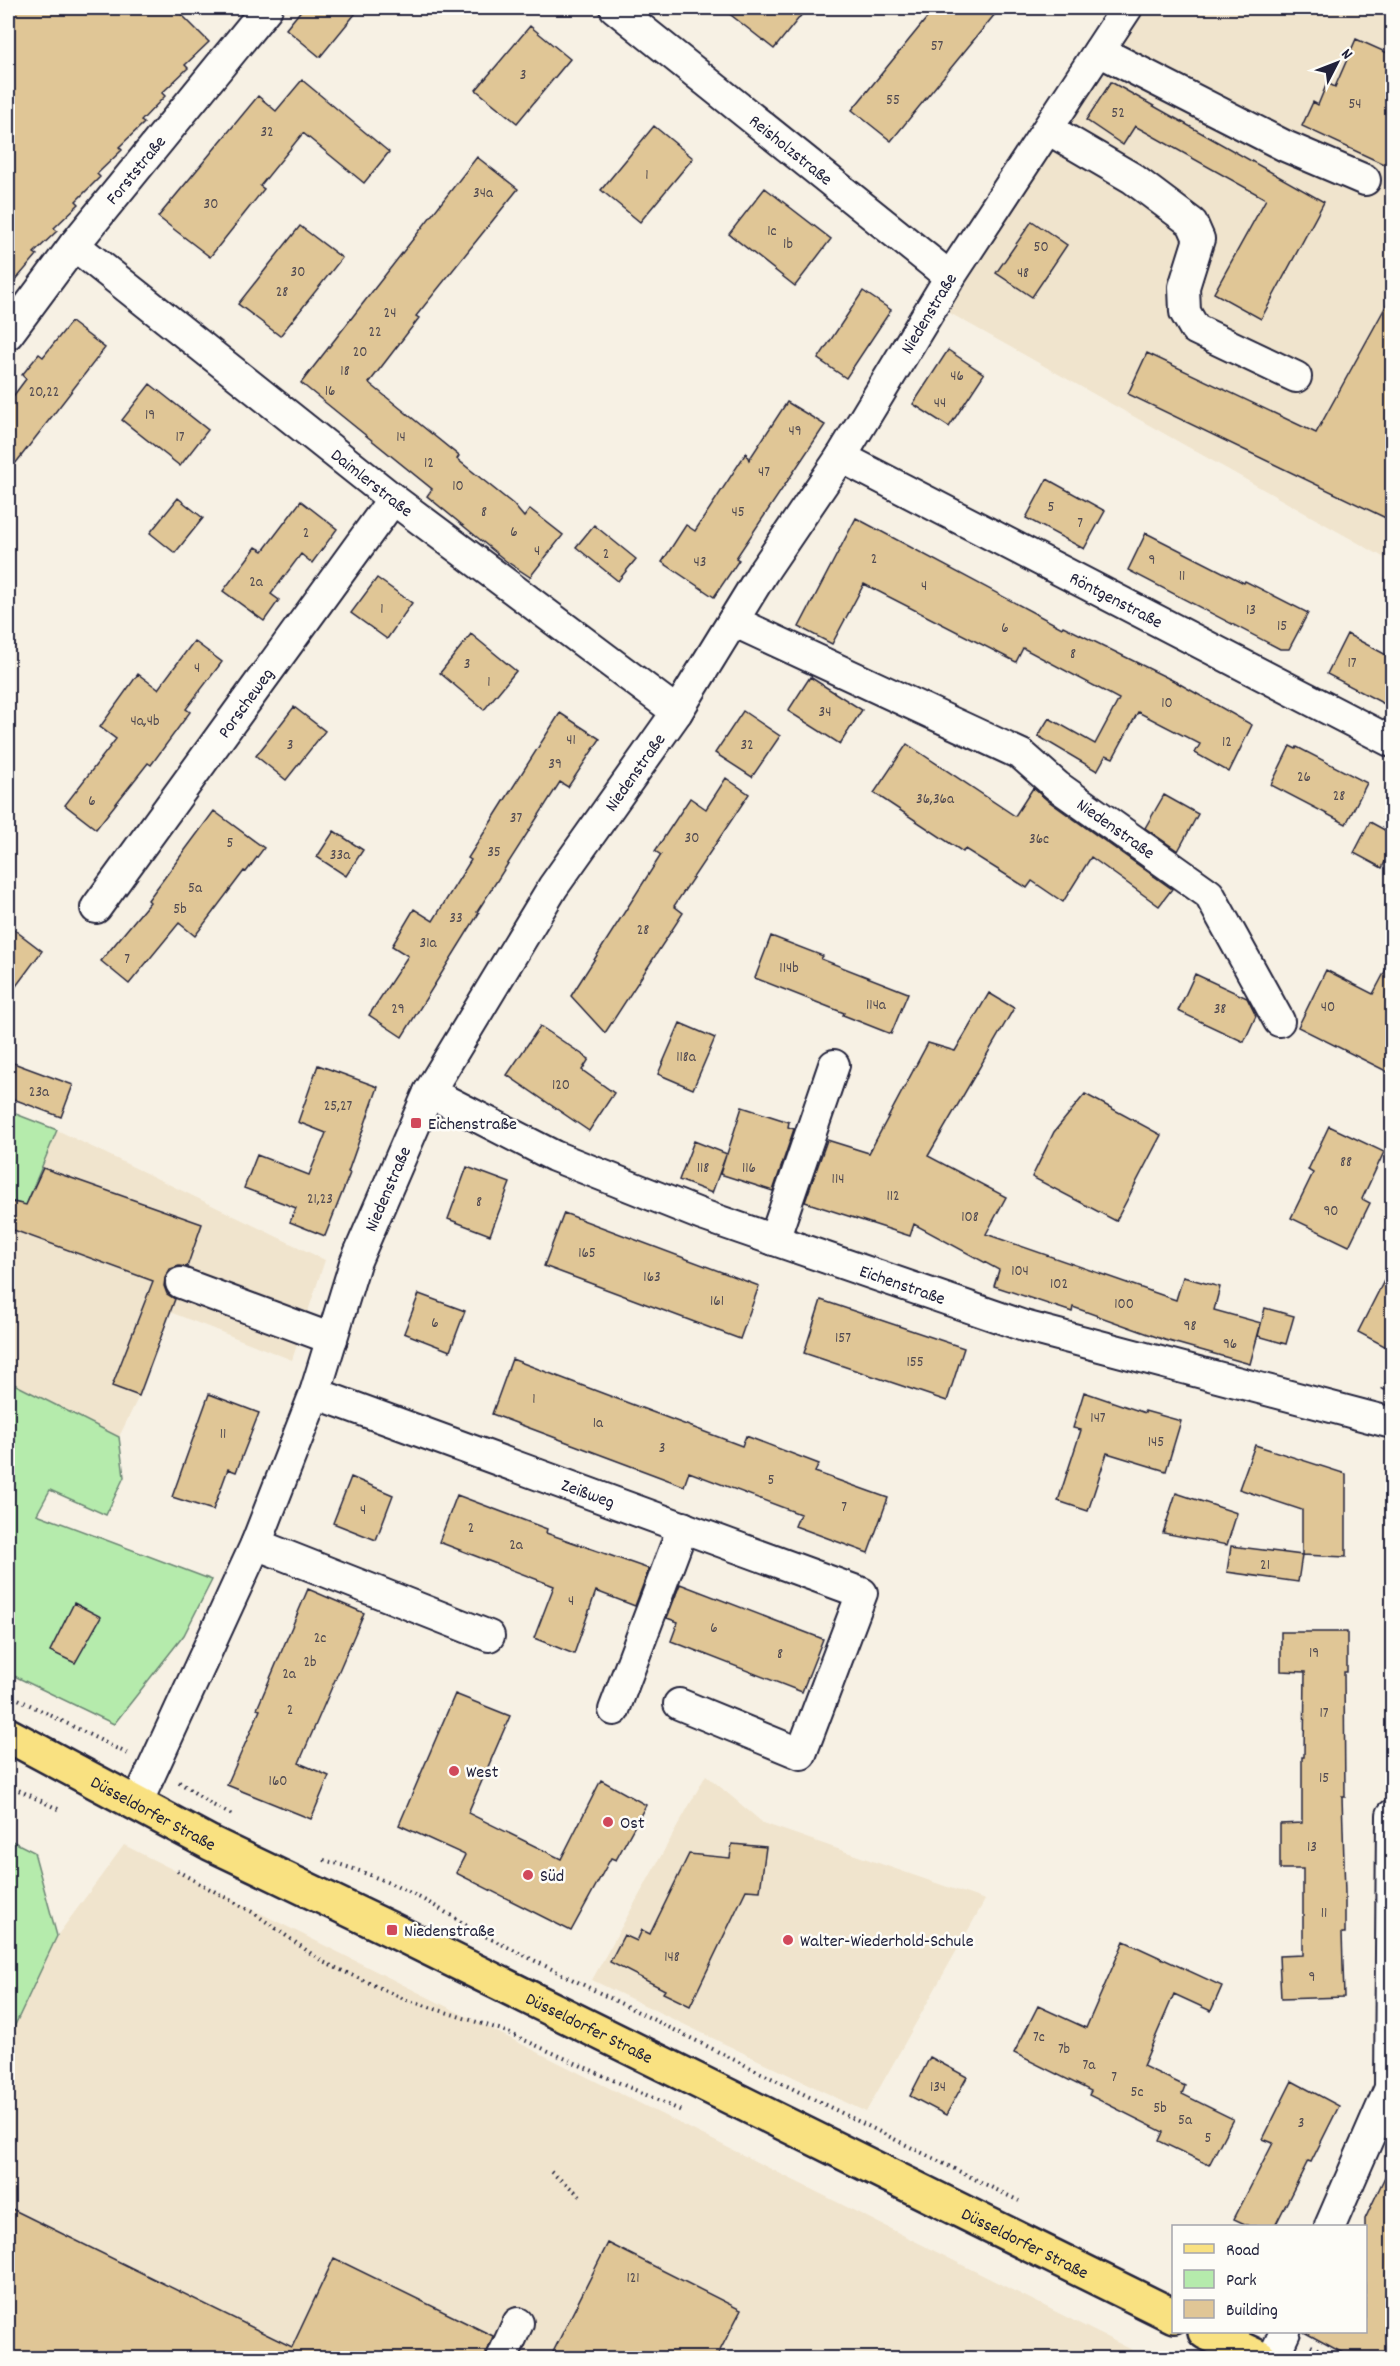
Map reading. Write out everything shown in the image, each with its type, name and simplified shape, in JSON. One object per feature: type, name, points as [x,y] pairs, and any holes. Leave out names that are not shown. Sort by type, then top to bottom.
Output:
[{"type":"main road","name":"Düsseldorfer Straße","points":[[8,1735],[210,1843],[1172,2316]]},
{"type":"main road","points":[[1209,2333],[1260,2358]]},
{"type":"street","name":"Forststraße","points":[[8,334],[74,245],[267,8]]},
{"type":"street","name":"Niedenstraße","points":[[137,1803],[256,1544],[315,1393],[356,1263],[429,1092],[553,887],[676,712],[841,457],[950,278],[1127,8]]},
{"type":"street","name":"Reisholzstraße","points":[[631,12],[950,278]]},
{"type":"street","points":[[1099,51],[1285,146],[1365,180]]},
{"type":"street","points":[[1048,129],[1132,178],[1192,223],[1199,239],[1184,287],[1185,312],[1196,328],[1296,377]]},
{"type":"street","name":"Daimlerstraße","points":[[74,245],[393,499],[676,712]]},
{"type":"street","name":"Röntgenstraße","points":[[841,457],[1392,742]]},
{"type":"street","name":"Porscheweg","points":[[96,908],[393,499]]},
{"type":"street","name":"Niedenstraße","points":[[733,621],[1022,755],[1057,786],[1209,894],[1279,1021]]},
{"type":"street","points":[[774,1240],[834,1065]]},
{"type":"street","name":"Eichenstraße","points":[[429,1092],[554,1156],[702,1215],[1024,1326],[1386,1411]]},
{"type":"street","points":[[181,1283],[332,1339]]},
{"type":"street","name":"Zeißweg","points":[[315,1393],[862,1593],[801,1754],[679,1704]]},
{"type":"street","points":[[614,1710],[683,1527]]},
{"type":"street","points":[[256,1544],[489,1636]]},
{"type":"street","points":[[1330,2225],[1390,2088],[1392,1815]]},
{"type":"street","points":[[502,2358],[518,2323]]},
{"type":"street","points":[[1274,2358],[1284,2333]]},
{"type":"path","points":[[1386,1411],[1392,1372]]},
{"type":"path","points":[[8,1694],[91,1736]]},
{"type":"path","points":[[8,1785],[62,1811]]},
{"type":"path","points":[[192,1789],[211,1804],[242,1820]]},
{"type":"path","points":[[314,1858],[357,1869],[442,1909],[473,1930],[1025,2204]]},
{"type":"path","points":[[177,1871],[254,1914],[323,1962],[405,1999],[502,2030],[694,2117]]},
{"type":"path","points":[[551,2172],[583,2198]]},
{"type":"shaded area","points":[[1143,8],[1392,8],[1392,562],[948,312]]},
{"type":"shaded area","points":[[57,1130],[325,1260],[292,1360],[170,1312],[139,1396],[119,1437],[8,1381],[8,1166]]},
{"type":"shaded area","name":"Walter-Wiederhold-Schule","points":[[706,1775],[763,1823],[985,1900],[866,2112],[592,1980]]},
{"type":"shaded area","points":[[124,1845],[1148,2358],[8,2358],[8,2040],[57,1936]]},
{"type":"green space","points":[[8,1111],[57,1130],[26,1205],[13,1202],[8,1218]]},
{"type":"green space","points":[[8,1381],[119,1437],[124,1477],[106,1515],[50,1490],[37,1514],[212,1580],[184,1635],[114,1724],[8,1673]]},
{"type":"green space","points":[[8,1839],[34,1852],[57,1936],[8,2040]]},
{"type":"building","points":[[8,8],[175,8],[209,42],[185,65],[188,68],[162,93],[165,96],[141,121],[144,123],[119,147],[122,150],[97,174],[100,177],[76,201],[79,204],[54,228],[57,231],[34,253],[37,255],[8,289]]},
{"type":"building","points":[[303,8],[360,8],[320,57],[286,29]]},
{"type":"building","points":[[722,8],[807,8],[774,49]]},
{"type":"building","points":[[935,8],[1000,8],[891,141],[852,110]]},
{"type":"building","points":[[530,26],[570,59],[517,123],[476,90]]},
{"type":"building","points":[[1356,39],[1392,55],[1392,168],[1302,126],[1313,102],[1318,105],[1327,83],[1335,87]]},
{"type":"building","points":[[302,80],[389,152],[364,183],[303,133],[260,186],[264,189],[210,257],[158,217],[258,96],[276,111]]},
{"type":"building","points":[[1111,82],[1324,202],[1261,319],[1214,293],[1266,199],[1135,126],[1123,145],[1086,120]]},
{"type":"building","points":[[654,126],[693,158],[640,222],[601,190]]},
{"type":"building","points":[[477,157],[518,189],[416,316],[419,318],[369,383],[459,456],[457,459],[513,504],[524,517],[530,509],[563,535],[530,577],[506,561],[427,496],[432,489],[301,383]]},
{"type":"building","points":[[765,188],[831,239],[795,286],[729,234]]},
{"type":"building","points":[[1032,221],[1067,245],[1032,297],[996,273]]},
{"type":"building","points":[[300,226],[342,258],[280,336],[238,304]]},
{"type":"building","points":[[863,291],[891,310],[846,378],[818,359]]},
{"type":"building","points":[[1392,295],[1392,521],[1128,394],[1147,353],[1316,433]]},
{"type":"building","points":[[71,322],[105,348],[8,473],[8,403],[26,379],[22,375],[39,354],[43,357]]},
{"type":"building","points":[[948,350],[984,374],[949,427],[913,404]]},
{"type":"building","points":[[150,384],[208,430],[180,466],[122,420]]},
{"type":"building","points":[[787,402],[825,425],[736,558],[739,560],[714,597],[662,562],[686,525],[695,531],[746,453],[749,460]]},
{"type":"building","points":[[1047,479],[1105,511],[1084,549],[1026,518]]},
{"type":"building","points":[[178,498],[203,518],[175,553],[150,533]]},
{"type":"building","points":[[301,501],[337,529],[312,563],[301,554],[271,594],[279,600],[264,621],[223,591],[256,547],[263,551]]},
{"type":"building","points":[[856,518],[1062,628],[1063,626],[1178,683],[1252,725],[1229,772],[1195,753],[1200,744],[1138,712],[1113,758],[1106,755],[1097,771],[1038,736],[1049,718],[1095,744],[1119,699],[1023,648],[1016,662],[864,584],[832,644],[799,627]]},
{"type":"building","points":[[594,525],[636,559],[618,581],[576,547]]},
{"type":"building","points":[[1146,533],[1308,613],[1289,649],[1280,649],[1128,570]]},
{"type":"building","points":[[377,578],[412,603],[387,639],[351,613]]},
{"type":"building","points":[[471,634],[516,671],[484,710],[440,673]]},
{"type":"building","points":[[1347,634],[1392,658],[1392,708],[1327,674]]},
{"type":"building","points":[[194,641],[222,662],[186,709],[190,712],[151,765],[148,763],[96,829],[65,805],[116,739],[100,727],[138,674],[158,689]]},
{"type":"building","points":[[810,677],[862,710],[840,744],[788,711]]},
{"type":"building","points":[[294,707],[325,731],[286,780],[256,756]]},
{"type":"building","points":[[743,711],[780,736],[752,777],[715,753]]},
{"type":"building","points":[[560,713],[600,739],[568,787],[560,782],[477,912],[479,913],[402,1037],[369,1015],[408,956],[392,946],[414,909],[433,921],[471,860],[468,858]]},
{"type":"building","points":[[907,744],[1015,816],[1033,788],[1172,889],[1159,906],[1091,857],[1063,902],[1032,881],[1027,888],[965,849],[963,852],[874,793]]},
{"type":"building","points":[[1290,746],[1296,749],[1297,747],[1367,783],[1346,824],[1271,785]]},
{"type":"building","points":[[726,778],[749,794],[674,906],[683,913],[605,1033],[571,996],[661,855],[655,851],[690,798],[706,809]]},
{"type":"building","points":[[1164,795],[1198,814],[1178,851],[1145,828]]},
{"type":"building","points":[[214,811],[264,848],[195,936],[179,923],[129,984],[101,961],[150,902],[148,900]]},
{"type":"building","points":[[1370,822],[1392,834],[1392,847],[1382,868],[1354,853]]},
{"type":"building","points":[[334,831],[363,850],[346,876],[317,857]]},
{"type":"building","points":[[8,925],[42,951],[8,997]]},
{"type":"building","points":[[771,936],[823,956],[821,959],[908,993],[891,1034],[755,978]]},
{"type":"building","points":[[1392,958],[1392,1074],[1298,1027],[1326,970],[1373,994]]},
{"type":"building","points":[[1195,974],[1247,998],[1256,1016],[1244,1042],[1178,1011]]},
{"type":"building","points":[[989,993],[1014,1008],[928,1156],[1006,1197],[986,1234],[1176,1300],[1183,1277],[1220,1287],[1214,1310],[1261,1323],[1250,1364],[1165,1340],[1073,1307],[1072,1312],[994,1286],[999,1270],[914,1224],[910,1236],[805,1202],[827,1140],[869,1153],[928,1043],[955,1051]]},
{"type":"building","points":[[680,1023],[715,1038],[693,1089],[658,1074]]},
{"type":"building","points":[[540,1026],[589,1059],[582,1070],[614,1093],[589,1131],[507,1075]]},
{"type":"building","points":[[8,1061],[73,1085],[61,1117],[8,1097]]},
{"type":"building","points":[[318,1065],[378,1087],[348,1172],[350,1173],[325,1236],[290,1222],[296,1208],[244,1188],[257,1155],[309,1175],[326,1133],[298,1122]]},
{"type":"building","points":[[1085,1094],[1161,1135],[1116,1221],[1032,1177],[1054,1132]]},
{"type":"building","points":[[742,1107],[789,1122],[788,1127],[794,1129],[773,1191],[720,1174],[726,1155],[712,1193],[679,1180],[694,1141],[727,1154]]},
{"type":"building","points":[[1329,1126],[1384,1152],[1362,1199],[1370,1203],[1349,1246],[1291,1218],[1313,1173],[1308,1170]]},
{"type":"building","points":[[467,1167],[510,1183],[490,1235],[448,1219]]},
{"type":"building","points":[[43,1168],[202,1224],[187,1267],[179,1266],[170,1269],[165,1278],[164,1286],[167,1294],[175,1299],[139,1396],[112,1386],[153,1281],[8,1228],[8,1218],[13,1202],[26,1205]]},
{"type":"building","points":[[564,1213],[759,1286],[740,1339],[544,1266]]},
{"type":"building","points":[[1392,1265],[1392,1350],[1358,1332]]},
{"type":"building","points":[[419,1294],[465,1311],[450,1351],[404,1333]]},
{"type":"building","points":[[821,1300],[964,1348],[947,1401],[804,1353]]},
{"type":"building","points":[[1265,1308],[1294,1316],[1286,1344],[1258,1336]]},
{"type":"building","points":[[512,1359],[742,1446],[746,1436],[819,1464],[815,1472],[888,1498],[868,1553],[795,1526],[800,1514],[689,1472],[684,1486],[492,1414]]},
{"type":"building","points":[[1084,1392],[1145,1413],[1145,1411],[1181,1421],[1166,1471],[1107,1453],[1088,1511],[1058,1501],[1081,1430],[1073,1428]]},
{"type":"building","points":[[209,1394],[259,1413],[236,1472],[228,1469],[213,1510],[172,1497]]},
{"type":"building","points":[[1255,1445],[1346,1474],[1346,1557],[1302,1555],[1302,1510],[1239,1489]]},
{"type":"building","points":[[351,1477],[393,1495],[376,1540],[333,1523]]},
{"type":"building","points":[[1176,1493],[1237,1513],[1227,1545],[1163,1533]]},
{"type":"building","points":[[457,1495],[547,1529],[546,1533],[649,1569],[635,1606],[596,1591],[574,1654],[534,1638],[554,1586],[439,1542]]},
{"type":"building","points":[[1231,1546],[1302,1555],[1298,1582],[1227,1572]]},
{"type":"building","points":[[680,1584],[823,1639],[802,1692],[671,1641],[678,1622],[667,1618]]},
{"type":"building","points":[[308,1589],[364,1613],[299,1763],[329,1776],[311,1819],[227,1785],[260,1710],[257,1709]]},
{"type":"building","points":[[74,1603],[101,1617],[75,1663],[50,1651]]},
{"type":"building","points":[[1281,1632],[1347,1632],[1347,1672],[1344,1672],[1345,1797],[1342,1797],[1345,1893],[1345,1933],[1342,1933],[1344,1997],[1281,1999],[1279,1956],[1303,1955],[1303,1869],[1280,1869],[1280,1824],[1302,1823],[1305,1672],[1281,1671]]},
{"type":"building","points":[[455,1694],[510,1716],[468,1813],[561,1859],[601,1780],[646,1805],[616,1860],[611,1858],[571,1931],[456,1873],[465,1855],[399,1825]]},
{"type":"building","points":[[732,1844],[766,1847],[760,1891],[746,1890],[690,2006],[663,1993],[665,1990],[610,1962],[624,1935],[637,1941],[642,1930],[650,1934],[689,1854],[730,1858]]},
{"type":"building","points":[[1124,1941],[1222,1986],[1211,2011],[1174,1994],[1143,2066],[1185,2086],[1182,2094],[1233,2119],[1209,2165],[1159,2141],[1163,2132],[1089,2095],[1091,2091],[1014,2053],[1038,2006],[1086,2028]]},
{"type":"building","points":[[930,2057],[967,2077],[946,2115],[910,2096]]},
{"type":"building","points":[[1292,2081],[1339,2106],[1276,2225],[1247,2225],[1234,2219],[1273,2143],[1263,2139]]},
{"type":"building","points":[[1392,2162],[1392,2358],[1352,2358],[1306,2333],[1367,2333],[1367,2225],[1365,2225],[1365,2219]]},
{"type":"building","points":[[8,2207],[292,2347],[334,2258],[493,2336],[485,2358],[8,2358]]},
{"type":"building","points":[[608,2243],[741,2310],[716,2358],[550,2358]]},
{"type":"place","name":"Eichenstraße","points":[[416,1123]]},
{"type":"place","name":"West","points":[[454,1771]]},
{"type":"place","name":"Ost","points":[[608,1822]]},
{"type":"place","name":"Süd","points":[[528,1875]]},
{"type":"place","name":"Niedenstraße","points":[[392,1930]]},
{"type":"place","name":"Walter-Wiederhold-Schule","points":[[788,1940]]}]
